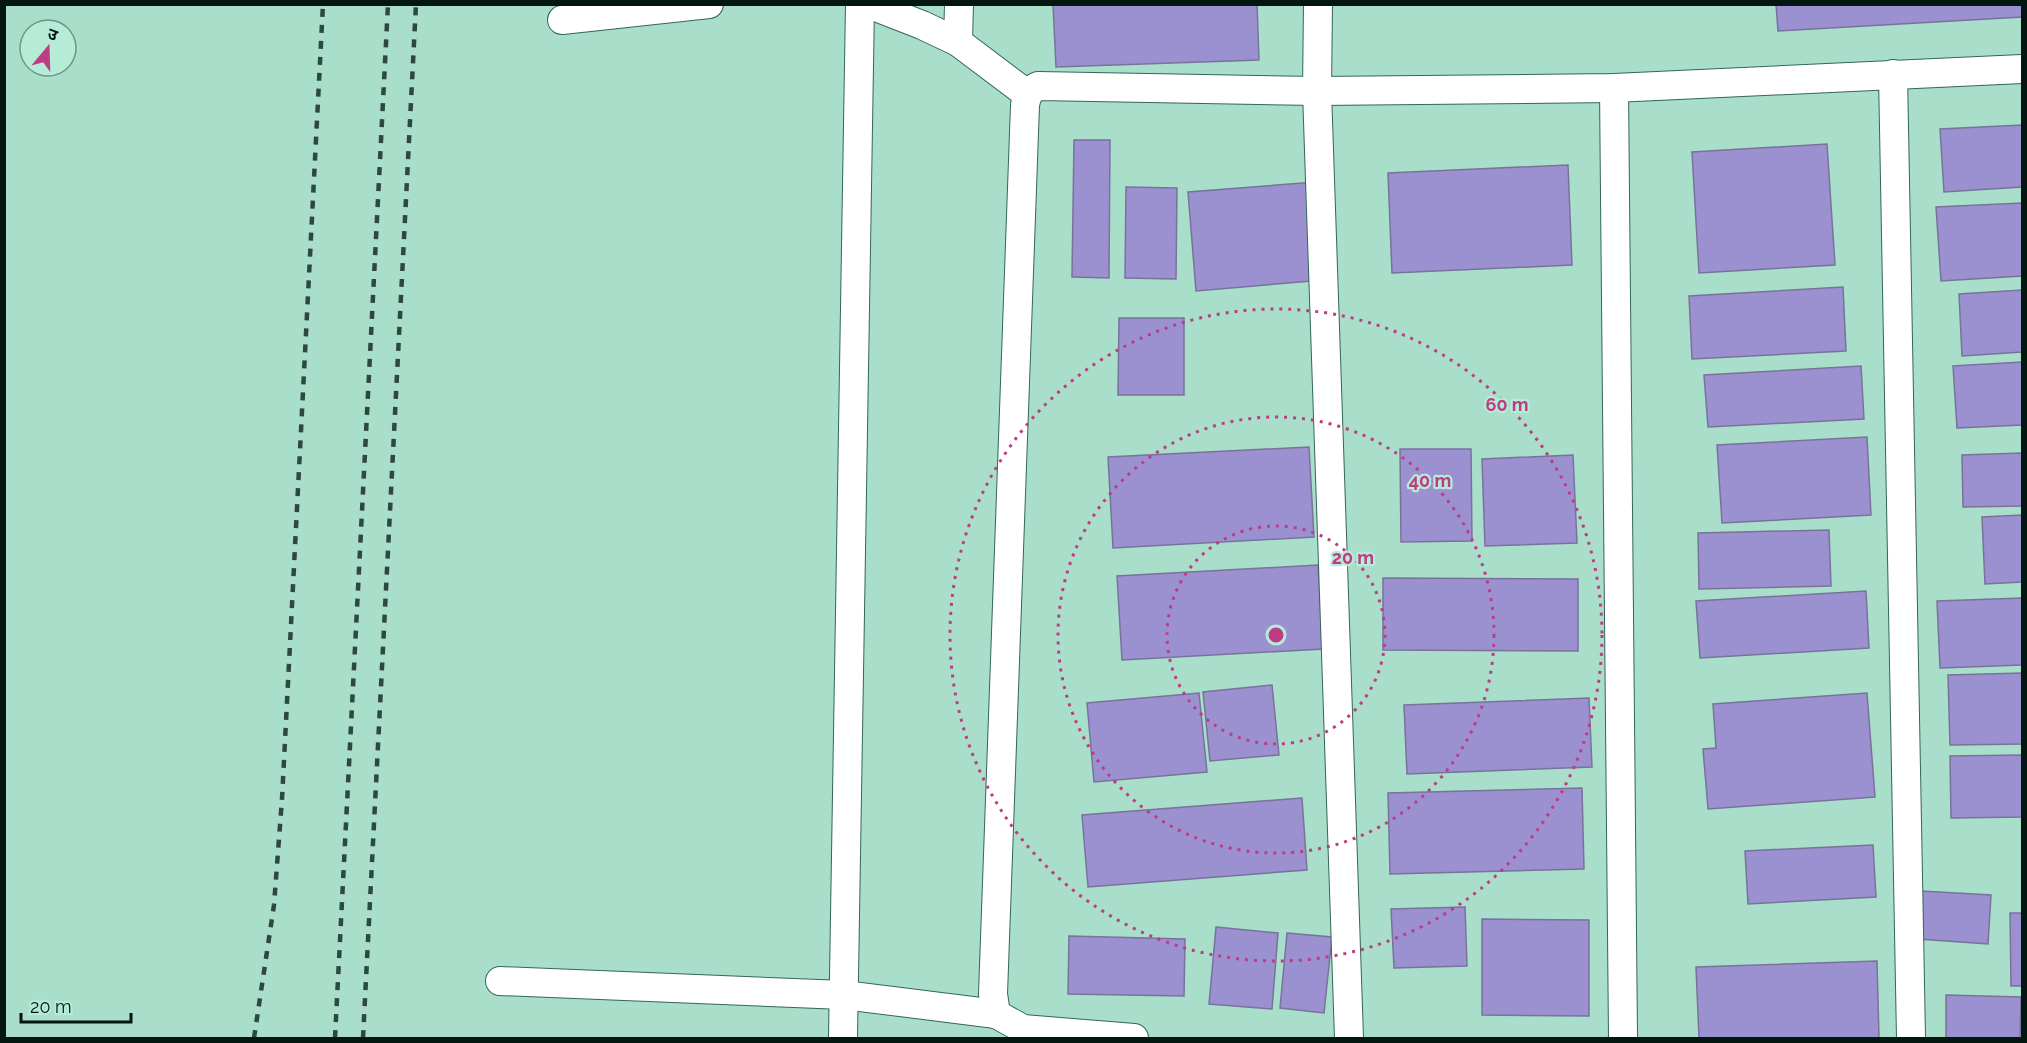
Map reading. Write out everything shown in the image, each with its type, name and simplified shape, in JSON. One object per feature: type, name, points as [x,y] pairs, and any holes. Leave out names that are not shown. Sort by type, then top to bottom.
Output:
[{"type":"street","points":[[562,20],[709,4]]},
{"type":"street","points":[[843,1038],[860,4]]},
{"type":"street","points":[[868,4],[958,42],[1027,94]]},
{"type":"street","points":[[958,42],[959,4]]},
{"type":"street","points":[[1318,4],[1317,91],[1349,1038]]},
{"type":"street","points":[[996,1014],[993,993],[994,958],[1024,105],[1027,94],[1032,88],[1038,86],[1317,91],[1614,88],[2022,69]]},
{"type":"street","points":[[1893,74],[1911,1038]]},
{"type":"street","points":[[1614,88],[1623,1038]]},
{"type":"street","points":[[500,981],[844,995],[996,1014],[1023,1029],[1134,1038]]},
{"type":"building","points":[[1053,4],[1257,4],[1259,60],[1056,67]]},
{"type":"building","points":[[1776,4],[2022,4],[2022,17],[1778,31]]},
{"type":"building","points":[[2022,125],[2022,187],[1944,192],[1940,129]]},
{"type":"building","points":[[1074,140],[1110,140],[1109,278],[1072,277]]},
{"type":"building","points":[[1827,144],[1835,265],[1699,273],[1692,152]]},
{"type":"building","points":[[1568,165],[1572,265],[1392,273],[1388,173]]},
{"type":"building","points":[[1315,182],[1323,280],[1196,291],[1188,192]]},
{"type":"building","points":[[1126,187],[1177,188],[1176,279],[1125,278]]},
{"type":"building","points":[[2022,203],[2022,276],[1941,281],[1936,207]]},
{"type":"building","points":[[1843,287],[1846,351],[1692,359],[1689,296]]},
{"type":"building","points":[[2022,290],[2022,352],[1962,356],[1959,294]]},
{"type":"building","points":[[1119,318],[1184,318],[1184,395],[1118,395]]},
{"type":"building","points":[[2022,362],[2022,425],[1957,428],[1953,366]]},
{"type":"building","points":[[1861,366],[1864,419],[1708,427],[1704,375]]},
{"type":"building","points":[[1867,437],[1871,515],[1722,523],[1717,445]]},
{"type":"building","points":[[1309,447],[1314,537],[1113,548],[1108,457]]},
{"type":"building","points":[[1400,449],[1471,449],[1472,541],[1401,542]]},
{"type":"building","points":[[2022,453],[2022,506],[1963,507],[1962,455]]},
{"type":"building","points":[[1573,455],[1577,543],[1485,546],[1482,459]]},
{"type":"building","points":[[2022,515],[2022,582],[1985,584],[1982,517]]},
{"type":"building","points":[[1829,530],[1831,586],[1699,589],[1698,533]]},
{"type":"building","points":[[1318,565],[1323,649],[1122,660],[1117,576]]},
{"type":"building","points":[[1383,578],[1578,579],[1578,651],[1383,650]]},
{"type":"building","points":[[1866,591],[1869,648],[1700,658],[1696,601]]},
{"type":"building","points":[[2022,598],[2022,665],[1940,668],[1937,601]]},
{"type":"building","points":[[2022,673],[2022,744],[1950,745],[1948,675]]},
{"type":"building","points":[[1272,685],[1279,755],[1210,761],[1203,692]]},
{"type":"building","points":[[1199,693],[1207,772],[1094,782],[1087,703]]},
{"type":"building","points":[[1867,693],[1875,797],[1708,809],[1703,749],[1716,748],[1713,704]]},
{"type":"building","points":[[1589,698],[1592,767],[1407,774],[1404,705]]},
{"type":"building","points":[[2022,755],[2022,817],[1951,818],[1950,756]]},
{"type":"building","points":[[1582,788],[1584,869],[1390,874],[1388,793]]},
{"type":"building","points":[[1302,798],[1307,870],[1088,887],[1082,815]]},
{"type":"building","points":[[1873,845],[1876,897],[1748,904],[1745,851]]},
{"type":"building","points":[[1921,891],[1991,895],[1988,944],[1918,939]]},
{"type":"building","points":[[1465,907],[1467,966],[1394,968],[1391,909]]},
{"type":"building","points":[[2010,913],[2022,913],[2022,986],[2011,986]]},
{"type":"building","points":[[1482,919],[1589,920],[1589,1016],[1482,1015]]},
{"type":"building","points":[[1216,927],[1278,933],[1272,1009],[1209,1004]]},
{"type":"building","points":[[1287,933],[1332,937],[1324,1013],[1280,1008]]},
{"type":"building","points":[[1069,936],[1185,939],[1184,996],[1068,994]]},
{"type":"building","points":[[1877,961],[1879,1038],[1699,1038],[1696,967]]},
{"type":"building","points":[[1946,995],[2021,997],[2020,1038],[1946,1038]]},
{"type":"railway","points":[[254,1038],[274,905],[282,799],[323,4]]},
{"type":"railway","points":[[335,1038],[388,4]]},
{"type":"railway","points":[[363,1038],[416,4]]}]
